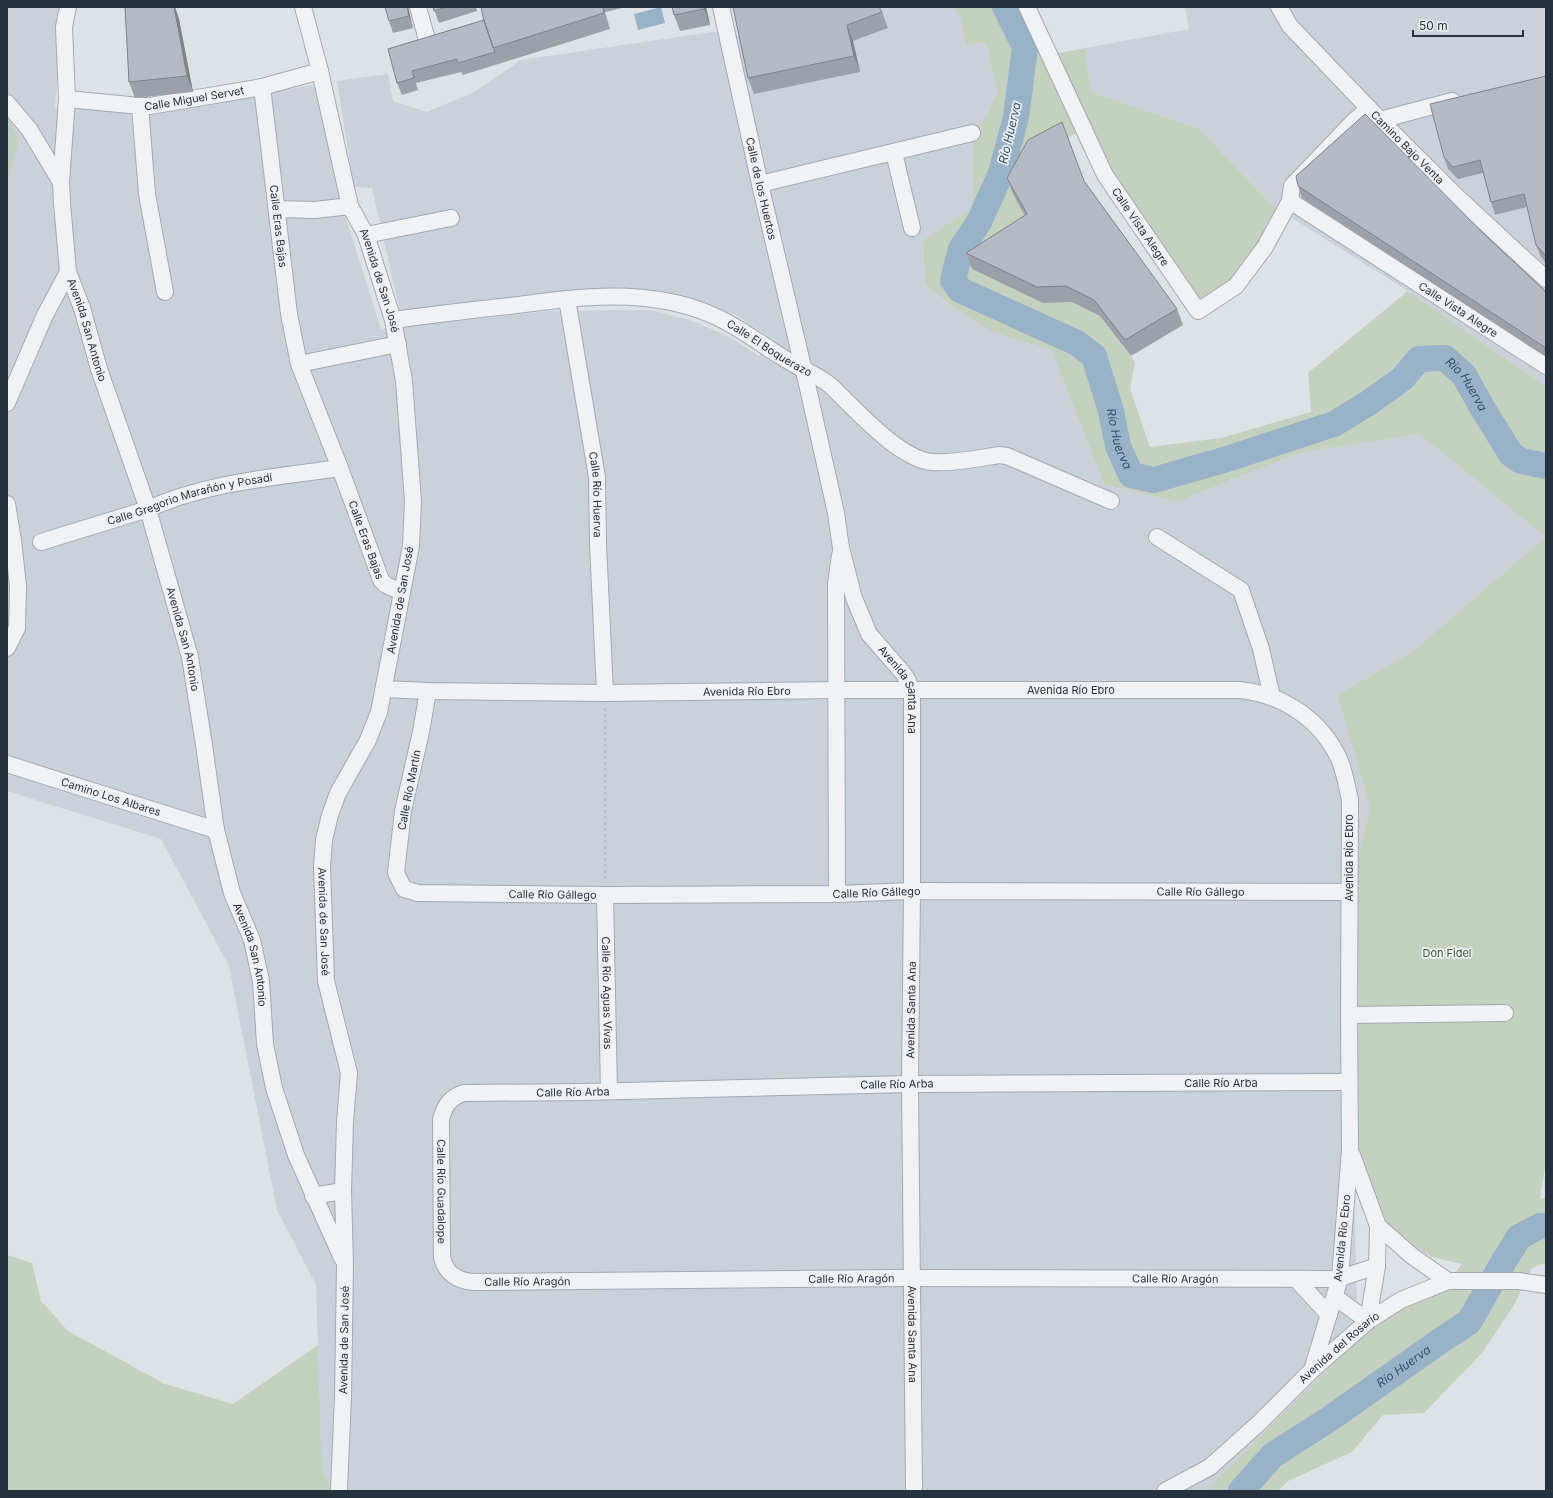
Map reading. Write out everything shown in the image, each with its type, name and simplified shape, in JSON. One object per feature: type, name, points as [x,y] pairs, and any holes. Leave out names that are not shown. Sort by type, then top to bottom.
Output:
[{"type":"street","name":"Avenida San Antonio","points":[[68,7],[64,35],[67,99],[61,182],[68,272],[82,308],[99,369],[148,508],[190,657],[216,830],[232,893],[252,940],[261,981],[265,1044],[274,1088],[296,1155],[345,1265]]},
{"type":"street","name":"Avenida de San José","points":[[303,7],[320,71],[350,206],[366,235],[398,344],[404,381],[413,501],[410,546],[384,689],[374,726],[368,740],[343,782],[330,815],[324,840],[322,868],[326,981],[349,1073],[345,1122],[343,1191],[345,1265],[343,1397],[335,1490]]},
{"type":"street","points":[[418,7],[427,40]]},
{"type":"street","name":"Calle de los Huertos","points":[[720,7],[804,370]]},
{"type":"street","name":"Calle Vista Alegre","points":[[1027,7],[1105,175],[1198,311],[1236,286],[1265,247],[1290,202],[1292,186],[1354,121],[1369,108]]},
{"type":"street","name":"Camino Bajo Venta","points":[[1279,7],[1290,26],[1380,120],[1454,194],[1546,279]]},
{"type":"street","name":"Calle Miguel Servet","points":[[67,99],[150,106],[262,87],[320,71]]},
{"type":"street","name":"Calle Eras Bajas","points":[[262,87],[289,314],[299,364],[340,468],[381,580],[386,585],[402,592]]},
{"type":"street","points":[[1380,120],[1463,98]]},
{"type":"street","points":[[7,103],[29,129],[61,182]]},
{"type":"street","points":[[140,106],[147,194],[165,292]]},
{"type":"street","points":[[760,184],[894,153],[972,133]]},
{"type":"street","points":[[894,153],[912,228]]},
{"type":"street","name":"Calle Vista Alegre","points":[[1290,202],[1546,366]]},
{"type":"street","points":[[277,209],[315,210],[350,206]]},
{"type":"street","points":[[366,235],[451,218]]},
{"type":"street","points":[[7,403],[45,315],[68,272]]},
{"type":"street","name":"Calle El Boquerazo","points":[[392,320],[567,299],[631,297],[670,302],[693,308],[732,324],[782,358],[826,382],[892,443],[916,458],[933,462],[943,462],[998,455],[1007,456],[1111,500]]},
{"type":"street","name":"Calle Río Huerva","points":[[567,299],[597,477],[598,544],[605,693]]},
{"type":"street","points":[[299,364],[398,344]]},
{"type":"street","name":"Avenida Santa Ana","points":[[804,370],[836,513],[841,548],[854,598],[869,634],[903,673],[912,691],[910,1084],[914,1491]]},
{"type":"street","name":"Calle Gregorio Marañón y Posadí","points":[[41,542],[215,487],[340,468]]},
{"type":"street","points":[[7,504],[18,586],[17,628],[7,648]]},
{"type":"street","points":[[1157,537],[1241,590],[1261,648],[1272,697]]},
{"type":"street","name":"Avenida Santa Ana","points":[[837,894],[836,584],[841,548]]},
{"type":"street","name":"Avenida Río Ebro","points":[[384,689],[428,691],[605,693],[836,690],[1239,690],[1250,691],[1272,697],[1297,710],[1310,720],[1330,743],[1340,762],[1350,800],[1350,1150],[1340,1278],[1312,1370]]},
{"type":"street","name":"Calle Río Martín","points":[[404,889],[396,872],[403,811],[421,732],[428,691]]},
{"type":"street","name":"Camino Los Albares","points":[[7,764],[216,830]]},
{"type":"street","name":"Calle Río Gállego","points":[[404,889],[418,893],[605,895],[837,894],[912,891],[1349,892]]},
{"type":"street","name":"Calle Río Aguas Vivas","points":[[605,895],[609,1091]]},
{"type":"street","points":[[1349,1015],[1505,1013]]},
{"type":"street","name":"Calle Río Arba","points":[[448,1102],[458,1095],[471,1092],[609,1091],[910,1084],[1349,1082]]},
{"type":"street","name":"Calle Río Guadalope","points":[[448,1102],[441,1120],[442,1257],[446,1269],[455,1277]]},
{"type":"street","name":"Avenida Río Ebro","points":[[1350,1150],[1378,1226],[1377,1266],[1368,1321]]},
{"type":"street","points":[[313,1196],[343,1191]]},
{"type":"street","name":"Avenida Río Ebro","points":[[1378,1226],[1412,1256],[1448,1281]]},
{"type":"street","name":"Calle Río Aragón","points":[[455,1277],[473,1282],[912,1278],[1296,1279],[1340,1278],[1377,1266]]},
{"type":"street","points":[[1296,1279],[1329,1315]]},
{"type":"street","name":"Avenida del Rosario","points":[[1165,1491],[1210,1468],[1260,1423],[1312,1370],[1368,1321],[1401,1300],[1448,1281],[1519,1281],[1546,1285]]},
{"type":"street","points":[[1335,1297],[1368,1321]]},
{"type":"path","points":[[605,693],[605,895]]},
{"type":"shaded area","points":[[7,7],[63,7],[55,108],[189,108],[317,84],[345,215],[381,329],[549,311],[652,310],[689,320],[726,335],[759,356],[773,340],[737,316],[695,300],[654,291],[559,293],[400,312],[372,188],[354,187],[337,81],[388,74],[393,101],[427,112],[476,91],[521,60],[712,32],[741,36],[735,7],[953,7],[960,17],[966,45],[986,42],[997,92],[987,115],[972,133],[973,207],[923,240],[925,284],[958,311],[993,332],[1051,350],[1104,484],[1177,502],[1299,453],[1419,434],[1545,537],[1413,651],[1337,695],[1370,807],[1349,892],[1349,1015],[1358,1339],[1205,1491],[327,1491],[322,1471],[316,1285],[277,1210],[229,966],[161,839],[7,791],[7,184],[19,142],[7,108]]},
{"type":"shaded area","points":[[1185,7],[1546,7],[1546,387],[1408,291],[1273,206],[1198,128],[1091,92],[1085,48],[1189,29]]},
{"type":"green space","name":"Don Fidel","points":[[953,7],[1027,7],[1050,55],[1085,48],[1091,92],[1198,128],[1273,206],[1284,213],[1265,247],[1198,311],[1084,129],[1034,156],[1033,230],[1072,302],[1100,316],[1135,362],[1130,389],[1150,447],[1221,438],[1311,412],[1308,373],[1408,291],[1546,387],[1546,1160],[1540,1198],[1546,1198],[1546,1263],[1532,1268],[1513,1307],[1482,1353],[1424,1413],[1383,1415],[1352,1452],[1288,1481],[1278,1491],[1205,1491],[1358,1339],[1368,1321],[1448,1281],[1462,1264],[1432,1257],[1378,1226],[1350,1150],[1349,892],[1370,807],[1337,695],[1413,651],[1545,537],[1419,434],[1299,453],[1177,502],[1104,484],[1051,350],[993,332],[958,311],[925,284],[923,240],[973,207],[972,133],[987,115],[997,92],[986,42],[966,45],[960,17]]},
{"type":"green space","points":[[7,108],[19,142],[7,184]]},
{"type":"green space","points":[[7,1255],[32,1263],[41,1301],[68,1331],[165,1384],[233,1404],[318,1345],[322,1471],[330,1489],[324,1491],[7,1491]]},
{"type":"water","points":[[661,7],[665,23],[638,30],[634,14]]},
{"type":"building","points":[[125,7],[174,7],[187,76],[129,82]]},
{"type":"building","points":[[385,7],[407,7],[409,16],[389,21]]},
{"type":"building","points":[[433,7],[446,7],[434,11]]},
{"type":"building","points":[[481,7],[603,7],[604,13],[493,48]]},
{"type":"building","points":[[672,7],[704,7],[704,9],[674,15]]},
{"type":"building","points":[[733,7],[879,7],[882,12],[847,25],[854,56],[748,78]]},
{"type":"building","points":[[484,20],[495,52],[458,63],[457,59],[412,71],[414,78],[397,83],[388,49]]},
{"type":"building","points":[[1546,76],[1546,256],[1536,245],[1524,194],[1491,202],[1480,160],[1453,167],[1444,157],[1430,104]]},
{"type":"building","points":[[1365,114],[1486,236],[1546,292],[1546,348],[1298,186],[1296,176]]},
{"type":"building","points":[[1062,122],[1084,181],[1177,309],[1125,340],[1094,300],[1066,286],[1037,287],[966,253],[1027,214],[1007,178],[1028,140]]},
{"type":"waterway","name":"Río Huerva","points":[[1005,7],[1025,47],[1016,117],[1001,173],[979,222],[961,249],[953,280],[960,290],[1077,343],[1094,356],[1111,411],[1118,446],[1131,475],[1154,480],[1227,459],[1334,424],[1367,404],[1402,379],[1419,359],[1445,358],[1464,375],[1511,454],[1521,461],[1546,466]]},
{"type":"waterway","name":"Río Huerva","points":[[1241,1491],[1273,1455],[1328,1420],[1469,1322],[1519,1237],[1540,1226],[1546,1226]]}]
